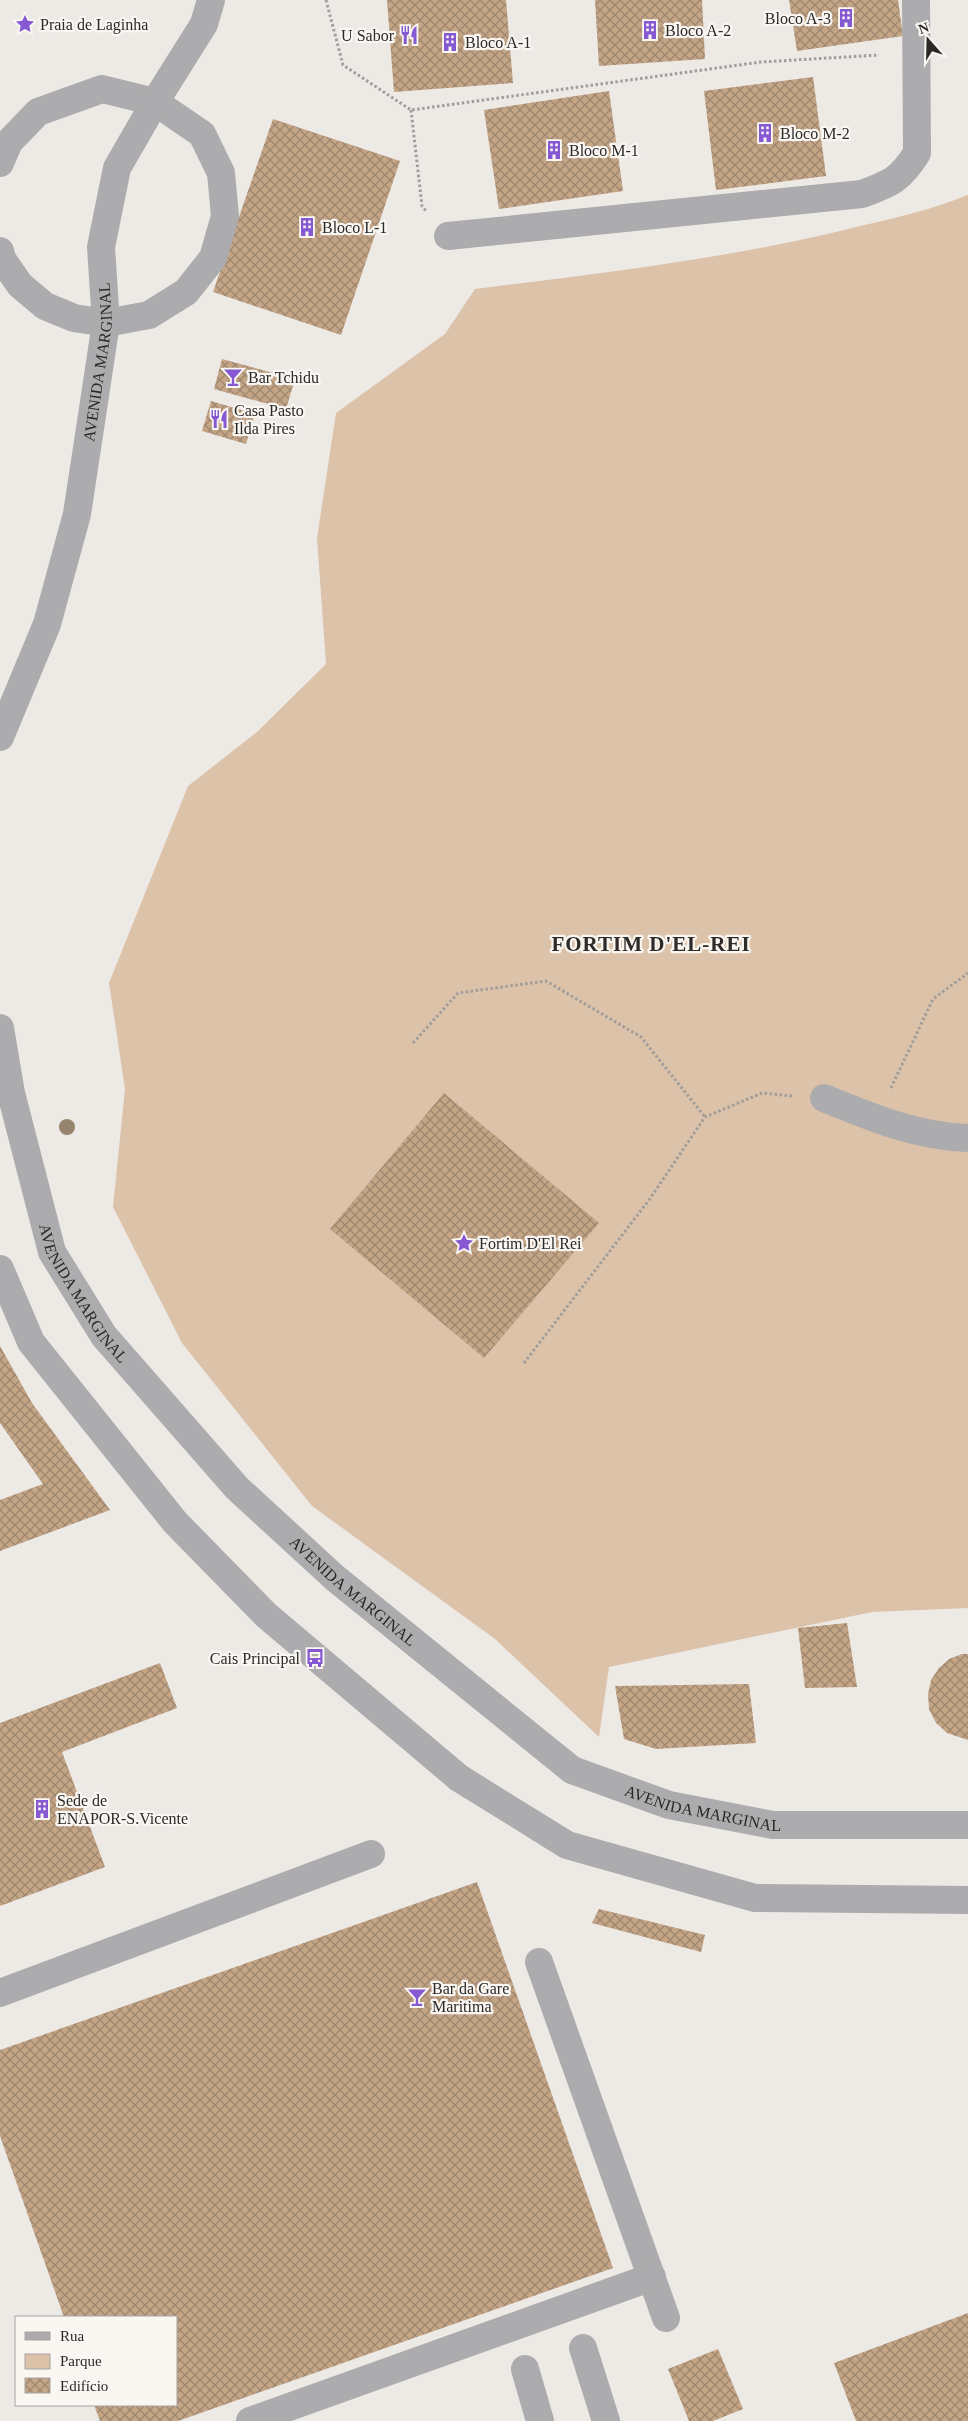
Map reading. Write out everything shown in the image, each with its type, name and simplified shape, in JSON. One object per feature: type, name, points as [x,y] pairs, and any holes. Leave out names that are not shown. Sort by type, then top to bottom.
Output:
[{"type":"street","name":"AVENIDA MARGINAL","points":[[3,724],[46,624],[77,514],[106,323],[101,247],[117,168],[154,102],[204,24],[211,0]]},
{"type":"street","points":[[448,236],[862,194],[892,183],[908,167],[917,153],[916,0]]},
{"type":"street","points":[[0,163],[9,142],[38,112],[102,89],[154,102],[202,134],[221,173],[225,216],[213,258],[186,292],[149,315],[106,323],[74,318],[45,306],[20,285],[2,259],[0,251]]},
{"type":"street","name":"AVENIDA MARGINAL","points":[[0,1028],[6,1094],[52,1252],[104,1336],[237,1488],[335,1578],[572,1770],[669,1805],[773,1825],[968,1825]]},
{"type":"street","points":[[824,1098],[877,1120],[946,1137],[968,1138]]},
{"type":"street","points":[[0,1269],[31,1342],[175,1522],[266,1615],[459,1778],[566,1845],[755,1898],[968,1900]]},
{"type":"street","points":[[0,1994],[371,1854]]},
{"type":"street","points":[[538,1962],[666,2318]]},
{"type":"street","points":[[250,2421],[652,2277]]},
{"type":"street","points":[[583,2348],[606,2421]]},
{"type":"street","points":[[525,2369],[540,2421]]},
{"type":"path","points":[[326,0],[343,65],[411,110],[761,62],[879,55]]},
{"type":"path","points":[[411,110],[422,206],[448,236]]},
{"type":"path","points":[[877,1120],[933,1000],[968,973]]},
{"type":"path","points":[[413,1042],[458,993],[546,981],[641,1037],[704,1117]]},
{"type":"path","points":[[524,1362],[648,1200],[704,1117],[762,1093],[824,1098]]},
{"type":"green space","points":[[968,195],[968,1608],[872,1612],[609,1667],[599,1737],[495,1639],[312,1506],[182,1343],[113,1207],[125,1089],[109,983],[188,786],[257,732],[326,664],[317,538],[336,413],[445,334],[475,289],[711,257],[805,239],[896,218]]},
{"type":"building","name":"Bloco A-1","points":[[387,0],[506,0],[513,83],[394,92]]},
{"type":"building","name":"Bloco A-2","points":[[595,0],[702,0],[705,59],[599,66]]},
{"type":"building","name":"Bloco A-3","points":[[789,0],[898,0],[903,36],[797,51]]},
{"type":"building","name":"Bloco M-2","points":[[813,77],[826,176],[716,190],[704,91]]},
{"type":"building","name":"Bloco M-1","points":[[609,91],[623,191],[499,209],[484,110]]},
{"type":"building","name":"Bloco L-1","points":[[273,119],[400,161],[341,335],[213,292]]},
{"type":"building","points":[[222,359],[295,379],[286,409],[214,389]]},
{"type":"building","points":[[211,401],[255,414],[246,444],[202,431]]},
{"type":"building","points":[[444,1093],[599,1223],[484,1358],[330,1229]]},
{"type":"building","points":[[0,1346],[32,1403],[110,1510],[0,1551],[0,1500],[43,1484],[0,1423]]},
{"type":"building","points":[[847,1623],[857,1687],[805,1688],[798,1628]]},
{"type":"building","points":[[962,1654],[968,1654],[968,1740],[947,1733],[936,1723],[929,1709],[928,1694],[931,1680],[939,1668],[949,1659]]},
{"type":"building","name":"Sede de ENAPOR-S.Vicente","points":[[160,1663],[177,1708],[62,1752],[105,1867],[0,1906],[0,1723]]},
{"type":"building","points":[[749,1684],[756,1743],[656,1749],[624,1739],[615,1686]]},
{"type":"building","points":[[477,1882],[613,2268],[178,2421],[100,2421],[94,2406],[178,2406],[178,2316],[64,2316],[0,2136],[0,2050]]},
{"type":"building","points":[[599,1909],[705,1935],[701,1952],[592,1923]]},
{"type":"building","points":[[968,2313],[968,2421],[856,2421],[834,2363]]},
{"type":"building","points":[[718,2349],[743,2409],[713,2421],[689,2421],[668,2369]]},
{"type":"place","name":"Bloco A-3","points":[[846,18]]},
{"type":"place","name":"Praia de Laginha","points":[[25,24]]},
{"type":"place","name":"Bloco A-2","points":[[650,30]]},
{"type":"place","name":"U Sabor","points":[[409,35]]},
{"type":"place","name":"Bloco A-1","points":[[450,42]]},
{"type":"place","name":"Bloco M-2","points":[[765,133]]},
{"type":"place","name":"Bloco M-1","points":[[554,150]]},
{"type":"place","name":"Bloco L-1","points":[[307,227]]},
{"type":"place","name":"Bar Tchidu","points":[[233,377]]},
{"type":"place","name":"Casa Pasto Ilda Pires","points":[[219,419]]},
{"type":"place","name":"Fortim D'El Rei","points":[[464,1243]]},
{"type":"place","name":"Cais Principal","points":[[315,1658]]},
{"type":"place","name":"Sede de ENAPOR-S.Vicente","points":[[42,1809]]},
{"type":"place","name":"Bar da Gare Maritima","points":[[417,1997]]},
{"type":"district","name":"FORTIM D'EL-REI","points":[[651,944]]}]
